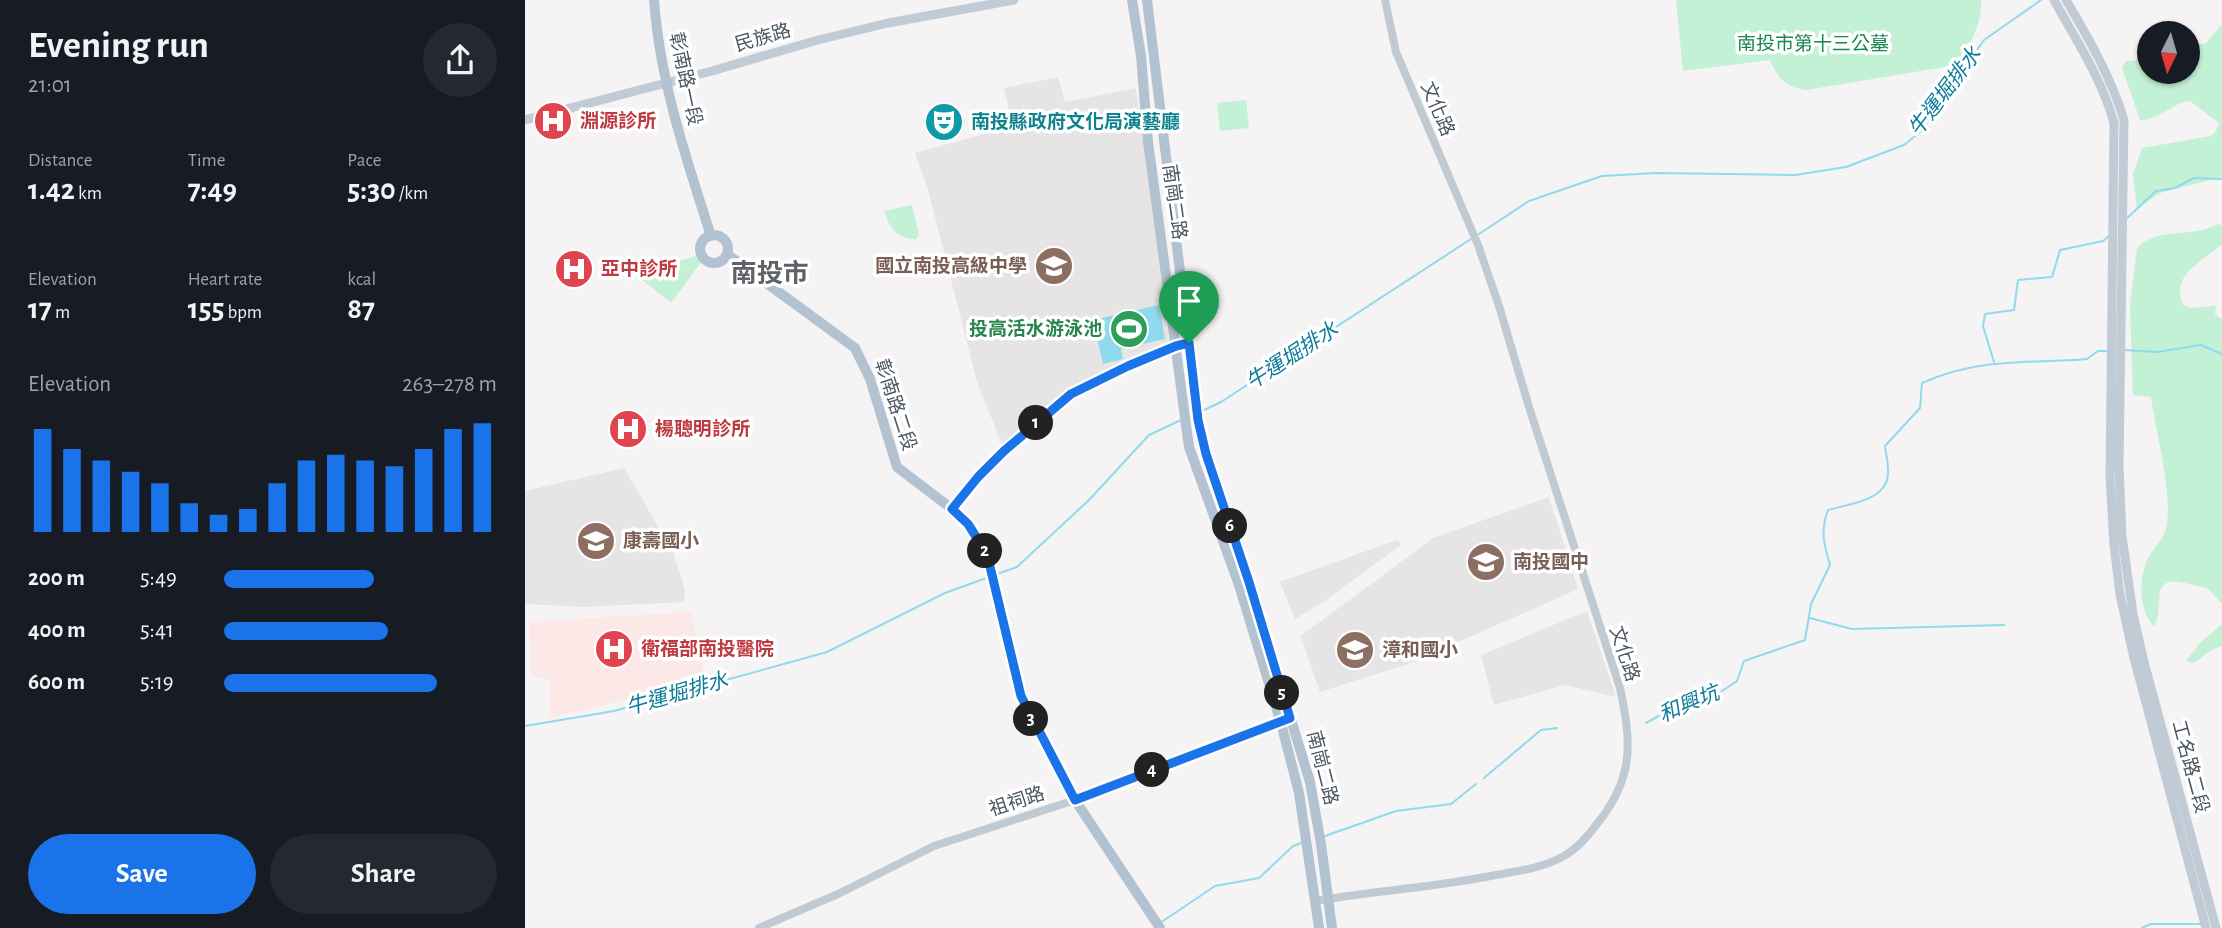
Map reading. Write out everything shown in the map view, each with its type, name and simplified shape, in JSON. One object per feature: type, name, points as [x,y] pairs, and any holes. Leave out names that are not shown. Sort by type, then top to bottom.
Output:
[{"type":"main road","name":"彰南路一段","points":[[654,0],[665,82],[688,164]]},
{"type":"main road","name":"民族路","points":[[525,120],[864,29],[1014,0]]},
{"type":"main road","name":"南崗二路","points":[[1132,0],[1185,424],[1194,464],[1258,630]]},
{"type":"main road","name":"南崗二路","points":[[1147,0],[1198,420],[1285,720],[1300,793],[1319,928]]},
{"type":"main road","points":[[2054,0],[2108,102],[2114,123],[2119,208]]},
{"type":"main road","points":[[2066,0],[2105,68],[2116,91],[2124,120],[2111,490],[2114,545],[2128,615]]},
{"type":"main road","name":"彰南路二段","points":[[688,164],[711,236]]},
{"type":"main road","name":"彰南路二段","points":[[727,254],[716,263],[704,259],[701,245],[711,236],[725,241],[727,254],[855,348],[870,379],[897,467],[952,509],[979,537],[993,574],[1021,696],[1075,800],[1159,926]]},
{"type":"main road","name":"工名路二段","points":[[2128,615],[2206,928]]},
{"type":"main road","name":"工名路二段","points":[[2128,615],[2216,928]]},
{"type":"main road","name":"南崗二路","points":[[1285,720],[1310,782],[1332,928]]},
{"type":"street","name":"文化路","points":[[1315,901],[1468,881],[1542,865],[1562,857],[1588,836],[1618,796],[1625,777],[1628,755],[1620,688],[1478,245],[1396,52],[1385,0]]},
{"type":"street","points":[[952,509],[1004,451],[1071,394],[1176,346],[1189,343]]},
{"type":"street","name":"祖祠路","points":[[759,928],[842,893],[934,846],[1075,800],[1285,720]]},
{"type":"shaded area","name":"國立南投高級中學","points":[[1058,77],[1065,102],[1136,88],[1169,342],[1073,386],[1004,449],[978,385],[928,190],[915,153],[1013,126],[1004,88]]},
{"type":"shaded area","name":"康壽國小","points":[[624,468],[674,554],[685,590],[684,602],[584,607],[525,604],[525,491]]},
{"type":"shaded area","name":"南投國中","points":[[1549,497],[1578,589],[1411,663],[1320,692],[1301,636],[1433,538]]},
{"type":"shaded area","points":[[1397,540],[1401,545],[1295,619],[1280,582]]},
{"type":"shaded area","name":"南投國中","points":[[1587,611],[1616,697],[1565,685],[1494,705],[1481,655]]},
{"type":"shaded area","name":"衛福部南投醫院","points":[[691,612],[706,680],[549,718],[549,679],[531,676],[529,622]]},
{"type":"green space","name":"南投市第十三公墓","points":[[1676,0],[1981,0],[1981,9],[1971,42],[1957,65],[1806,90],[1783,81],[1770,60],[1683,71]]},
{"type":"green space","points":[[2222,24],[2222,177],[2160,193],[2137,209],[2133,174],[2142,148],[2211,136],[2219,123],[2190,101],[2153,118],[2140,120],[2122,68],[2126,61],[2137,59],[2137,84],[2200,84],[2200,44],[2205,44]]},
{"type":"green space","points":[[1246,100],[1249,128],[1220,131],[1217,103]]},
{"type":"green space","points":[[912,205],[919,235],[916,239],[904,237],[895,231],[884,211]]},
{"type":"green space","points":[[2217,224],[2222,225],[2222,244],[2185,276],[2180,294],[2183,305],[2190,308],[2216,306],[2215,314],[2222,319],[2222,604],[2203,587],[2173,582],[2165,584],[2159,595],[2154,627],[2145,612],[2141,596],[2142,578],[2149,556],[2166,530],[2168,511],[2163,462],[2151,397],[2133,395],[2130,306],[2137,248],[2155,237],[2197,231]]},
{"type":"green space","points":[[697,256],[702,261],[671,303],[634,273]]},
{"type":"green space","points":[[2222,624],[2222,646],[2194,663],[2186,661],[2201,642]]},
{"type":"water","name":"投高活水游泳池","points":[[1159,305],[1165,339],[1121,349],[1123,359],[1103,364],[1093,320]]},
{"type":"waterway","name":"牛運堀排水","points":[[1479,234],[1529,201],[1602,176],[1656,173],[1795,175],[1846,167],[1904,145],[1920,132],[1984,40],[2041,0]]},
{"type":"waterway","name":"和興坑","points":[[2125,220],[2156,191],[2175,188],[2194,178],[2222,179]]},
{"type":"waterway","name":"和興坑","points":[[1994,362],[1983,326],[1985,314],[2014,310],[2018,280],[2052,277],[2060,250],[2103,241],[2109,236]]},
{"type":"waterway","name":"牛運堀排水","points":[[1202,411],[1221,402],[1471,239]]},
{"type":"waterway","points":[[2124,350],[2157,352],[2201,345],[2222,354]]},
{"type":"waterway","name":"和興坑","points":[[1646,723],[1690,699],[1713,697],[1737,681],[1744,661],[1805,640],[1811,604],[1830,565],[1824,538],[1828,510],[1864,500],[1880,491],[1888,475],[1885,446],[1920,408],[1922,383],[1983,365],[2087,359],[2098,351],[2108,351]]},
{"type":"waterway","name":"牛運堀排水","points":[[997,574],[1017,567],[1090,499],[1149,435],[1181,420]]},
{"type":"waterway","name":"牛運堀排水","points":[[525,726],[614,711],[827,652],[945,593],[989,577]]},
{"type":"waterway","points":[[1810,618],[1852,629],[2004,625]]},
{"type":"waterway","name":"和興坑","points":[[1484,778],[1541,730],[1557,728]]},
{"type":"waterway","name":"和興坑","points":[[1325,836],[1396,811],[1451,804],[1476,784]]},
{"type":"waterway","name":"和興坑","points":[[1160,923],[1215,886],[1259,878],[1293,846],[1301,843]]},
{"type":"waterway","points":[[2142,928],[2151,924],[2201,924]]},
{"type":"place","name":"淵源診所","points":[[553,121]]},
{"type":"place","name":"南投縣政府文化局演藝廳","points":[[944,122]]},
{"type":"place","name":"國立南投高級中學","points":[[1054,266]]},
{"type":"place","name":"亞中診所","points":[[574,269]]},
{"type":"place","name":"投高活水游泳池","points":[[1129,329]]},
{"type":"place","name":"楊聰明診所","points":[[628,429]]},
{"type":"place","name":"康壽國小","points":[[596,541]]},
{"type":"place","name":"南投國中","points":[[1486,562]]},
{"type":"place","name":"衛福部南投醫院","points":[[614,649]]},
{"type":"place","name":"漳和國小","points":[[1355,650]]},
{"type":"district","name":"南投市","points":[[770,274]]},
{"type":"route","points":[[1189,343],[1198,420],[1206,454],[1249,582],[1290,718],[1075,800],[1021,696],[987,554],[979,537],[952,509],[1004,451],[1071,394],[1128,366],[1189,343]]}]
